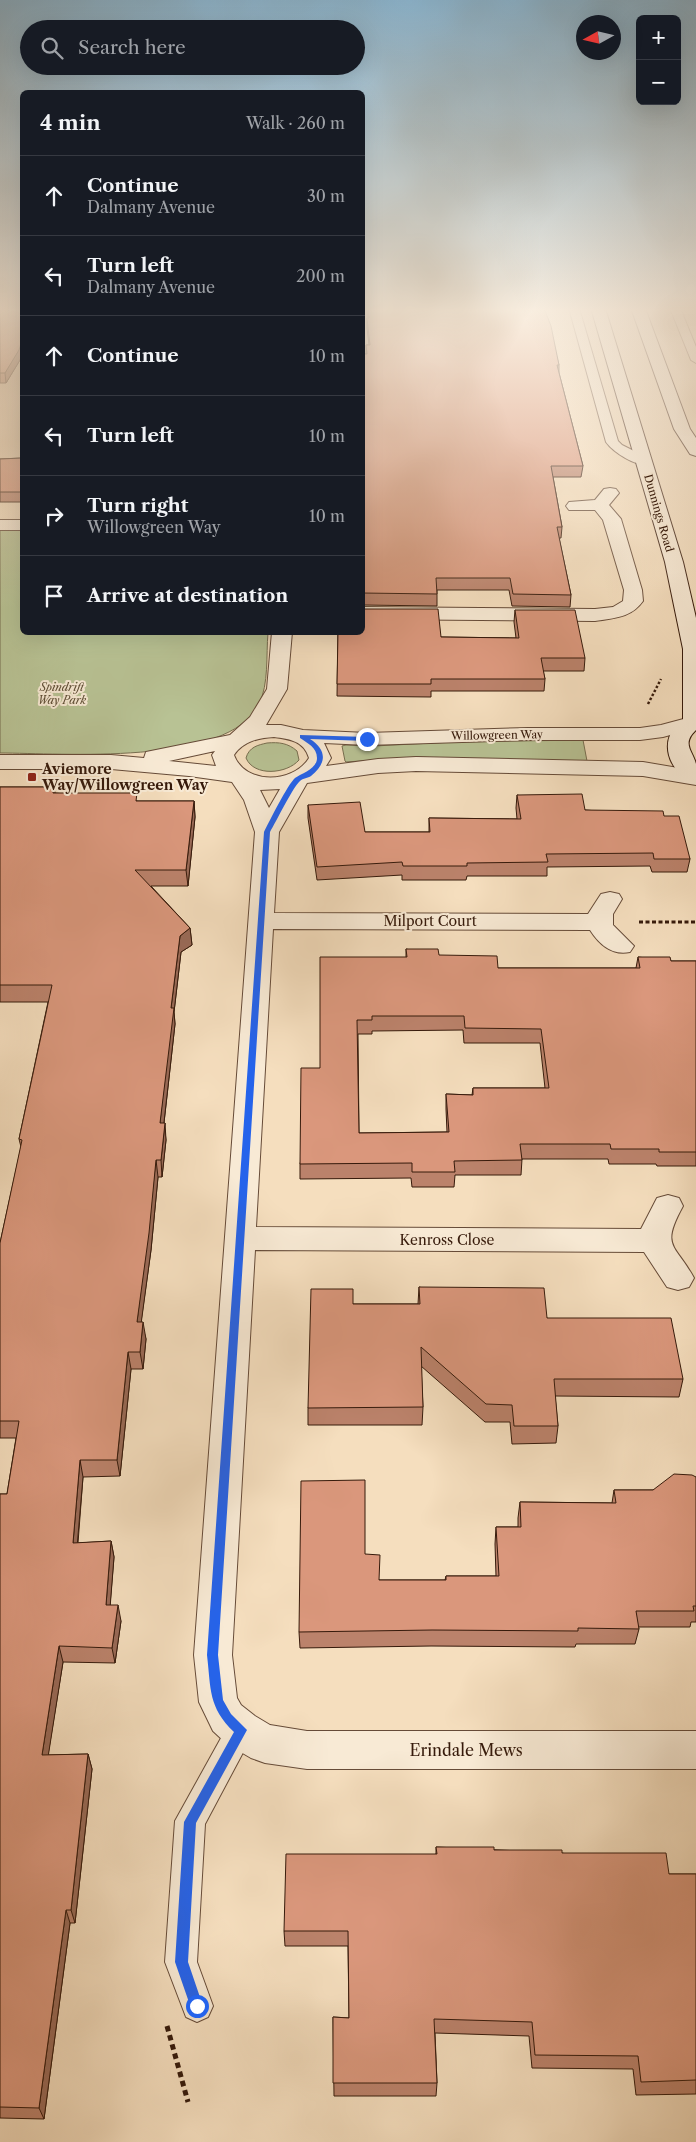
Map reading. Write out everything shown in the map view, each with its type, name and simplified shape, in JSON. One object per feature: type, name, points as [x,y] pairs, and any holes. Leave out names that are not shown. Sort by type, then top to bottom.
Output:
[{"type":"street","name":"Dunnings Road","points":[[628,408],[674,562],[693,649],[694,722]]},
{"type":"street","points":[[674,408],[682,429],[696,451]]},
{"type":"street","points":[[365,613],[595,615],[628,609],[633,601],[633,590],[605,499],[575,506]]},
{"type":"street","points":[[0,525],[20,525]]},
{"type":"street","points":[[267,832],[255,800],[239,778],[226,767],[223,755],[230,745],[258,721],[277,689],[282,635]]},
{"type":"street","points":[[267,832],[303,777],[318,764],[320,758],[316,746],[300,736],[277,689]]},
{"type":"street","points":[[694,722],[679,736],[677,747],[683,763],[696,777]]},
{"type":"street","name":"Willowgreen Way","points":[[238,739],[262,732],[286,732],[300,736],[376,739],[528,734],[640,734],[663,731],[694,722]]},
{"type":"street","points":[[111,762],[170,754],[238,739]]},
{"type":"street","points":[[0,762],[111,762],[239,778],[264,784],[378,766],[416,764],[643,769],[696,777]]},
{"type":"street","name":"Erindale Mews","points":[[267,832],[213,1655],[218,1702],[227,1718],[241,1730],[265,1744],[307,1750],[696,1750]]},
{"type":"street","points":[[610,899],[599,915],[598,922],[603,932],[621,946]]},
{"type":"street","name":"Milport Court","points":[[261,921],[598,922]]},
{"type":"street","points":[[668,1206],[655,1230],[654,1241],[661,1257],[678,1278]]},
{"type":"street","name":"Kenross Close","points":[[240,1238],[654,1241]]},
{"type":"lane","points":[[602,408],[612,442],[618,448],[644,461]]},
{"type":"lane","points":[[197,2006],[181,1962],[190,1822],[241,1730]]},
{"type":"path","points":[[643,708],[650,702],[662,676]]},
{"type":"path","points":[[598,922],[696,922]]},
{"type":"green space","name":"Spindrift Way Park","points":[[0,530],[20,530],[20,635],[268,635],[266,679],[259,704],[242,724],[214,738],[180,747],[141,752],[100,754],[0,753]]},
{"type":"green space","points":[[583,740],[587,761],[500,761],[417,757],[346,762],[342,746],[453,742]]},
{"type":"green space","points":[[267,743],[279,743],[290,746],[297,751],[299,760],[294,765],[279,771],[263,771],[256,768],[246,758],[247,754],[254,747]]},
{"type":"building","points":[[365,408],[568,408],[583,466],[551,466],[562,527],[557,527],[571,595],[513,594],[510,578],[436,578],[437,594],[365,593]]},
{"type":"building","points":[[20,458],[20,492],[0,492],[0,459]]},
{"type":"building","points":[[365,609],[438,609],[441,637],[519,638],[515,610],[575,610],[585,658],[541,658],[545,679],[431,679],[431,684],[337,684],[338,635],[365,635]]},
{"type":"building","points":[[0,787],[54,787],[53,793],[137,793],[136,801],[194,801],[186,870],[135,870],[190,928],[180,936],[171,1008],[174,1008],[160,1123],[165,1123],[161,1160],[156,1160],[149,1233],[137,1322],[143,1322],[140,1352],[128,1352],[117,1460],[80,1460],[73,1543],[111,1541],[106,1605],[118,1605],[112,1648],[59,1646],[42,1755],[88,1754],[71,1910],[66,1910],[39,2108],[0,2107],[0,1494],[7,1494],[19,1421],[0,1421],[0,1243],[22,1140],[19,1139],[52,985],[0,985]]},
{"type":"building","points":[[582,794],[585,810],[663,811],[664,816],[679,816],[690,859],[654,859],[653,853],[546,854],[548,862],[467,863],[467,866],[403,866],[402,862],[317,867],[308,805],[360,802],[365,832],[430,832],[429,818],[521,819],[517,795]]},
{"type":"building","points":[[406,949],[438,949],[439,955],[497,956],[498,968],[640,968],[638,957],[670,957],[671,961],[696,961],[696,1152],[659,1152],[659,1149],[611,1149],[610,1144],[520,1144],[522,1160],[454,1161],[455,1172],[412,1172],[412,1163],[300,1164],[301,1068],[320,1068],[320,957],[407,957]],"holes":[[[372,1016],[464,1016],[465,1028],[541,1029],[549,1088],[473,1088],[473,1095],[446,1094],[449,1132],[359,1133],[357,1020],[372,1020]]]},
{"type":"building","points":[[419,1287],[544,1288],[547,1318],[671,1318],[683,1379],[554,1379],[558,1426],[514,1426],[512,1405],[486,1404],[421,1347],[423,1407],[308,1408],[311,1289],[353,1289],[353,1304],[420,1304]]},
{"type":"building","points":[[674,1474],[696,1477],[696,1606],[693,1606],[694,1611],[636,1611],[639,1629],[578,1628],[578,1631],[432,1630],[299,1632],[301,1481],[365,1480],[365,1554],[380,1555],[379,1580],[446,1580],[446,1576],[499,1576],[496,1527],[521,1527],[520,1502],[616,1503],[614,1490],[653,1490]]},
{"type":"building","points":[[436,1847],[494,1847],[494,1850],[562,1850],[562,1853],[666,1853],[669,1874],[696,1874],[696,2080],[641,2082],[638,2056],[535,2055],[532,2022],[434,2019],[437,2083],[333,2083],[333,2017],[349,2018],[348,1931],[284,1931],[286,1854],[437,1854]]},
{"type":"place","name":"Aviemore Way/Willowgreen Way","points":[[32,777]]},
{"type":"route","points":[[197,2006],[181,1962],[190,1822],[241,1730],[227,1718],[218,1702],[214,1682],[213,1655],[267,832],[297,780],[308,775],[318,764],[320,758],[316,746],[302,736],[367,739]]}]
